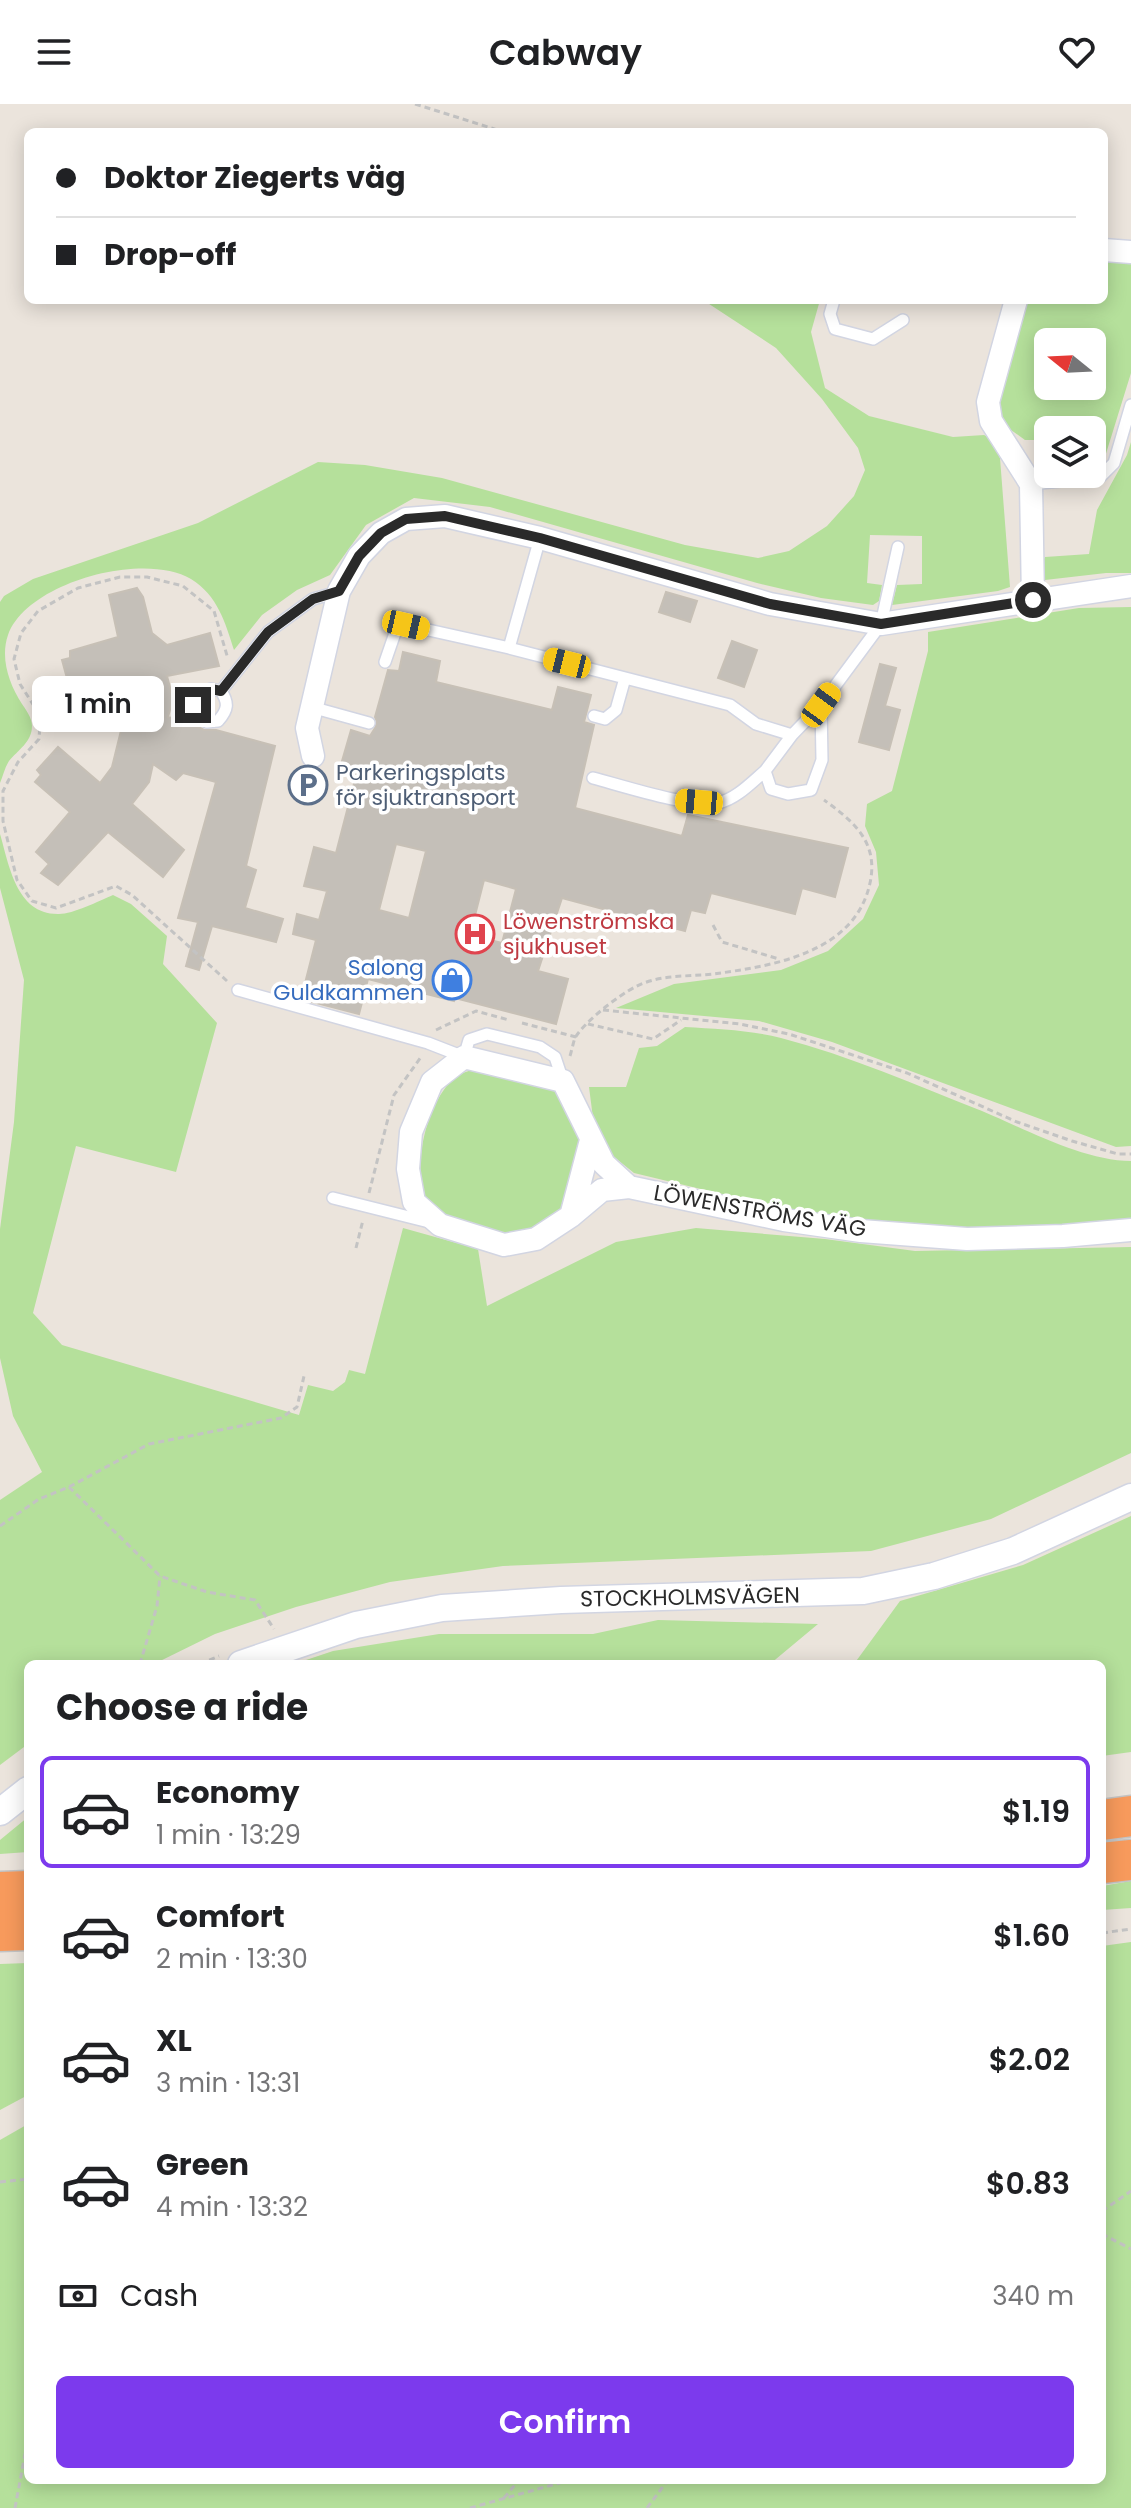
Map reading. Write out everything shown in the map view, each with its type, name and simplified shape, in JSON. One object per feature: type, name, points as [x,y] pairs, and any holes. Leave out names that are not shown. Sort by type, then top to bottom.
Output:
[{"type":"highway","points":[[1106,1819],[1131,1816]]},
{"type":"highway","points":[[1106,1863],[1131,1860]]},
{"type":"highway","points":[[0,1892],[24,1891]]},
{"type":"highway","points":[[0,1931],[24,1930]]},
{"type":"street","points":[[1108,250],[1131,252]]},
{"type":"street","points":[[1015,304],[988,402],[991,421],[1031,484],[1033,600]]},
{"type":"street","points":[[313,756],[307,728],[339,591],[359,556],[381,533],[406,519],[445,516],[540,538],[770,604],[881,624],[1131,586]]},
{"type":"street","points":[[464,1057],[563,1081]]},
{"type":"street","name":"LÖWENSTRÖMS VÄG","points":[[464,1057],[432,1082],[411,1132],[408,1169],[414,1202],[440,1225],[504,1245],[536,1239],[602,1190],[629,1187],[784,1220],[861,1231],[967,1239],[1131,1230]]},
{"type":"street","name":"LÖWENSTRÖMS VÄG","points":[[563,1081],[604,1164],[629,1187]]},
{"type":"street","points":[[571,1216],[591,1140]]},
{"type":"street","name":"STOCKHOLMSVÄGEN","points":[[253,1660],[356,1625],[442,1608],[561,1600],[863,1591],[934,1576],[1013,1551],[1131,1497]]},
{"type":"street","points":[[0,1812],[24,1793]]},
{"type":"lane","points":[[833,304],[830,314],[835,329],[853,336],[873,339],[903,320]]},
{"type":"lane","points":[[1031,484],[1100,477],[1114,463],[1131,405]]},
{"type":"lane","points":[[509,648],[540,538]]},
{"type":"lane","points":[[593,778],[681,801],[717,804],[740,793],[765,771],[792,735],[821,705],[881,624],[898,547]]},
{"type":"lane","points":[[221,691],[268,632],[313,599],[339,591]]},
{"type":"lane","points":[[385,662],[395,633],[406,625],[730,705],[756,724],[792,735]]},
{"type":"lane","points":[[594,716],[605,719],[616,710],[625,678]]},
{"type":"lane","points":[[765,771],[771,789],[788,794],[811,790],[822,760],[821,705]]},
{"type":"lane","points":[[311,707],[369,723]]},
{"type":"lane","points":[[238,990],[428,1043],[464,1057]]},
{"type":"lane","points":[[333,1198],[440,1225]]},
{"type":"path","points":[[415,104],[491,128]]},
{"type":"path","points":[[233,678],[214,611],[183,586],[147,577],[120,577],[78,588],[38,611],[21,633],[14,659],[20,684],[34,706],[40,723],[39,739],[18,762],[3,791],[3,821],[17,880],[32,901],[56,908],[116,886],[132,895],[238,990]]},
{"type":"path","points":[[563,1081],[576,1037],[603,1010],[634,987],[662,977],[712,974],[806,955],[841,933],[866,902],[873,872],[864,836],[853,821],[811,790]]},
{"type":"path","points":[[713,925],[722,942],[783,960]]},
{"type":"path","points":[[603,1010],[740,1024],[789,1034],[907,1073],[1017,1122],[1118,1154],[1131,1154]]},
{"type":"path","points":[[588,1024],[653,1039],[682,1019]]},
{"type":"path","points":[[522,1023],[576,1037]]},
{"type":"path","points":[[0,1526],[39,1499],[69,1487],[149,1444],[281,1418],[297,1407],[304,1376]]},
{"type":"path","points":[[69,1487],[160,1576],[207,1592],[255,1600],[277,1634]]},
{"type":"path","points":[[141,1660],[157,1606],[160,1576]]},
{"type":"path","points":[[1106,1932],[1131,1929]]},
{"type":"path","points":[[0,2182],[24,2179]]},
{"type":"path","points":[[1106,2208],[1131,2191]]},
{"type":"path","points":[[1106,2236],[1131,2249]]},
{"type":"path","points":[[15,2508],[24,2460]]},
{"type":"path","points":[[504,2498],[516,2484]]},
{"type":"path","points":[[470,2508],[555,2484]]},
{"type":"path","points":[[647,2508],[665,2484]]},
{"type":"green space","points":[[1108,261],[1131,264],[1131,373],[1106,454],[1106,416],[1034,416],[1034,440],[1025,440],[1004,425],[995,405],[1022,304],[1108,304]]},
{"type":"green space","points":[[709,304],[819,304],[811,332],[825,388],[869,416],[953,437],[984,435],[990,438],[1000,458],[1010,587],[892,605],[897,585],[922,584],[922,536],[870,535],[867,583],[882,585],[879,601],[873,605],[821,598],[757,583],[490,507],[414,498],[366,525],[330,575],[297,590],[262,615],[234,650],[219,610],[208,593],[191,579],[170,571],[145,568],[117,570],[62,587],[38,600],[19,616],[6,644],[5,662],[10,679],[32,726],[30,737],[9,761],[0,783],[0,602],[4,596],[33,579],[198,523],[318,462],[365,465],[442,478],[685,545],[758,558],[789,551],[827,526],[854,496],[865,470],[858,448],[822,399],[776,348]]},
{"type":"green space","points":[[1131,442],[1131,573],[1045,580],[1039,569],[1045,557],[1089,554],[1097,510]]},
{"type":"green space","points":[[1131,607],[1131,1146],[1116,1147],[832,1042],[759,1021],[616,1008],[674,984],[781,970],[828,951],[863,919],[879,885],[876,852],[865,826],[867,804],[892,791],[928,651],[928,632],[1079,608]]},
{"type":"green space","points":[[0,834],[17,886],[33,906],[44,912],[65,913],[113,895],[131,904],[167,936],[163,964],[217,1023],[176,1172],[76,1146],[33,1313],[62,1345],[299,1415],[308,1385],[333,1391],[345,1382],[349,1370],[365,1374],[403,1228],[478,1249],[487,1306],[616,1242],[696,1228],[825,1239],[915,1251],[1131,1247],[1131,1453],[991,1519],[871,1551],[503,1566],[390,1582],[296,1607],[215,1634],[162,1660],[24,1660],[24,1747],[0,1765],[0,1500],[42,1472],[13,1416],[0,1358],[0,1229],[14,1122],[24,980],[0,888]]},
{"type":"green space","points":[[685,1027],[757,1033],[807,1045],[908,1081],[1055,1143],[1094,1156],[1131,1161],[1131,1219],[996,1229],[894,1225],[776,1206],[634,1173],[608,1152],[593,1118],[589,1087],[626,1087],[639,1048],[657,1046]]},
{"type":"green space","points":[[476,1069],[550,1087],[571,1107],[583,1136],[564,1212],[524,1234],[503,1235],[448,1219],[434,1210],[424,1194],[420,1165],[430,1116],[454,1078]]},
{"type":"green space","points":[[1131,1516],[1131,1752],[1106,1755],[1106,1660],[857,1660],[900,1601],[1023,1565]]},
{"type":"green space","points":[[658,1620],[818,1624],[775,1660],[306,1660],[333,1651],[439,1634],[593,1634]]},
{"type":"green space","points":[[24,1820],[24,1852],[0,1854],[0,1840]]},
{"type":"green space","points":[[1131,1881],[1131,1908],[1106,1910],[1106,1885]]},
{"type":"green space","points":[[1131,1942],[1131,2508],[0,2508],[0,2140],[24,2126],[24,2484],[1106,2484],[1106,1945]]},
{"type":"green space","points":[[24,1963],[24,2097],[0,2110],[0,1964]]},
{"type":"building","points":[[137,588],[143,597],[152,633],[167,645],[210,633],[219,666],[167,676],[173,699],[168,717],[204,730],[216,730],[275,746],[246,866],[256,870],[245,908],[283,919],[276,942],[212,926],[199,970],[186,966],[198,922],[178,918],[216,782],[183,773],[176,780],[153,764],[149,782],[132,804],[184,850],[163,877],[108,832],[58,885],[41,873],[49,864],[36,852],[70,812],[35,782],[41,775],[37,770],[58,747],[100,783],[112,767],[134,678],[71,693],[62,660],[70,658],[70,651],[118,637],[109,595]]},
{"type":"building","points":[[666,592],[697,601],[690,622],[659,612]]},
{"type":"building","points":[[732,641],[757,650],[744,687],[718,678]]},
{"type":"building","points":[[403,652],[440,661],[436,682],[552,710],[558,687],[591,695],[584,722],[594,725],[575,808],[682,836],[688,815],[848,848],[835,897],[802,888],[795,914],[711,893],[705,913],[691,910],[685,931],[562,898],[538,971],[568,979],[556,1024],[368,979],[359,1014],[301,999],[316,940],[293,934],[297,914],[319,920],[327,891],[304,886],[314,847],[336,853],[357,772],[340,768],[351,730],[370,736],[377,722],[375,717],[388,670],[399,671]],"holes":[[[396,844],[426,851],[409,918],[379,910]],[[484,880],[516,889],[502,943],[470,935]]]},
{"type":"building","points":[[880,664],[896,668],[885,706],[900,710],[889,750],[859,742]]},
{"type":"place","name":"Parkeringsplats för sjuktransport","points":[[308,785]]},
{"type":"place","name":"Löwenströmska sjukhuset","points":[[475,934]]},
{"type":"place","name":"Salong Guldkammen","points":[[452,980]]},
{"type":"route","points":[[193,705],[198,694],[211,689],[221,691],[268,632],[313,599],[339,591],[359,556],[381,533],[406,519],[445,516],[540,538],[770,604],[881,624],[1033,600]]}]
